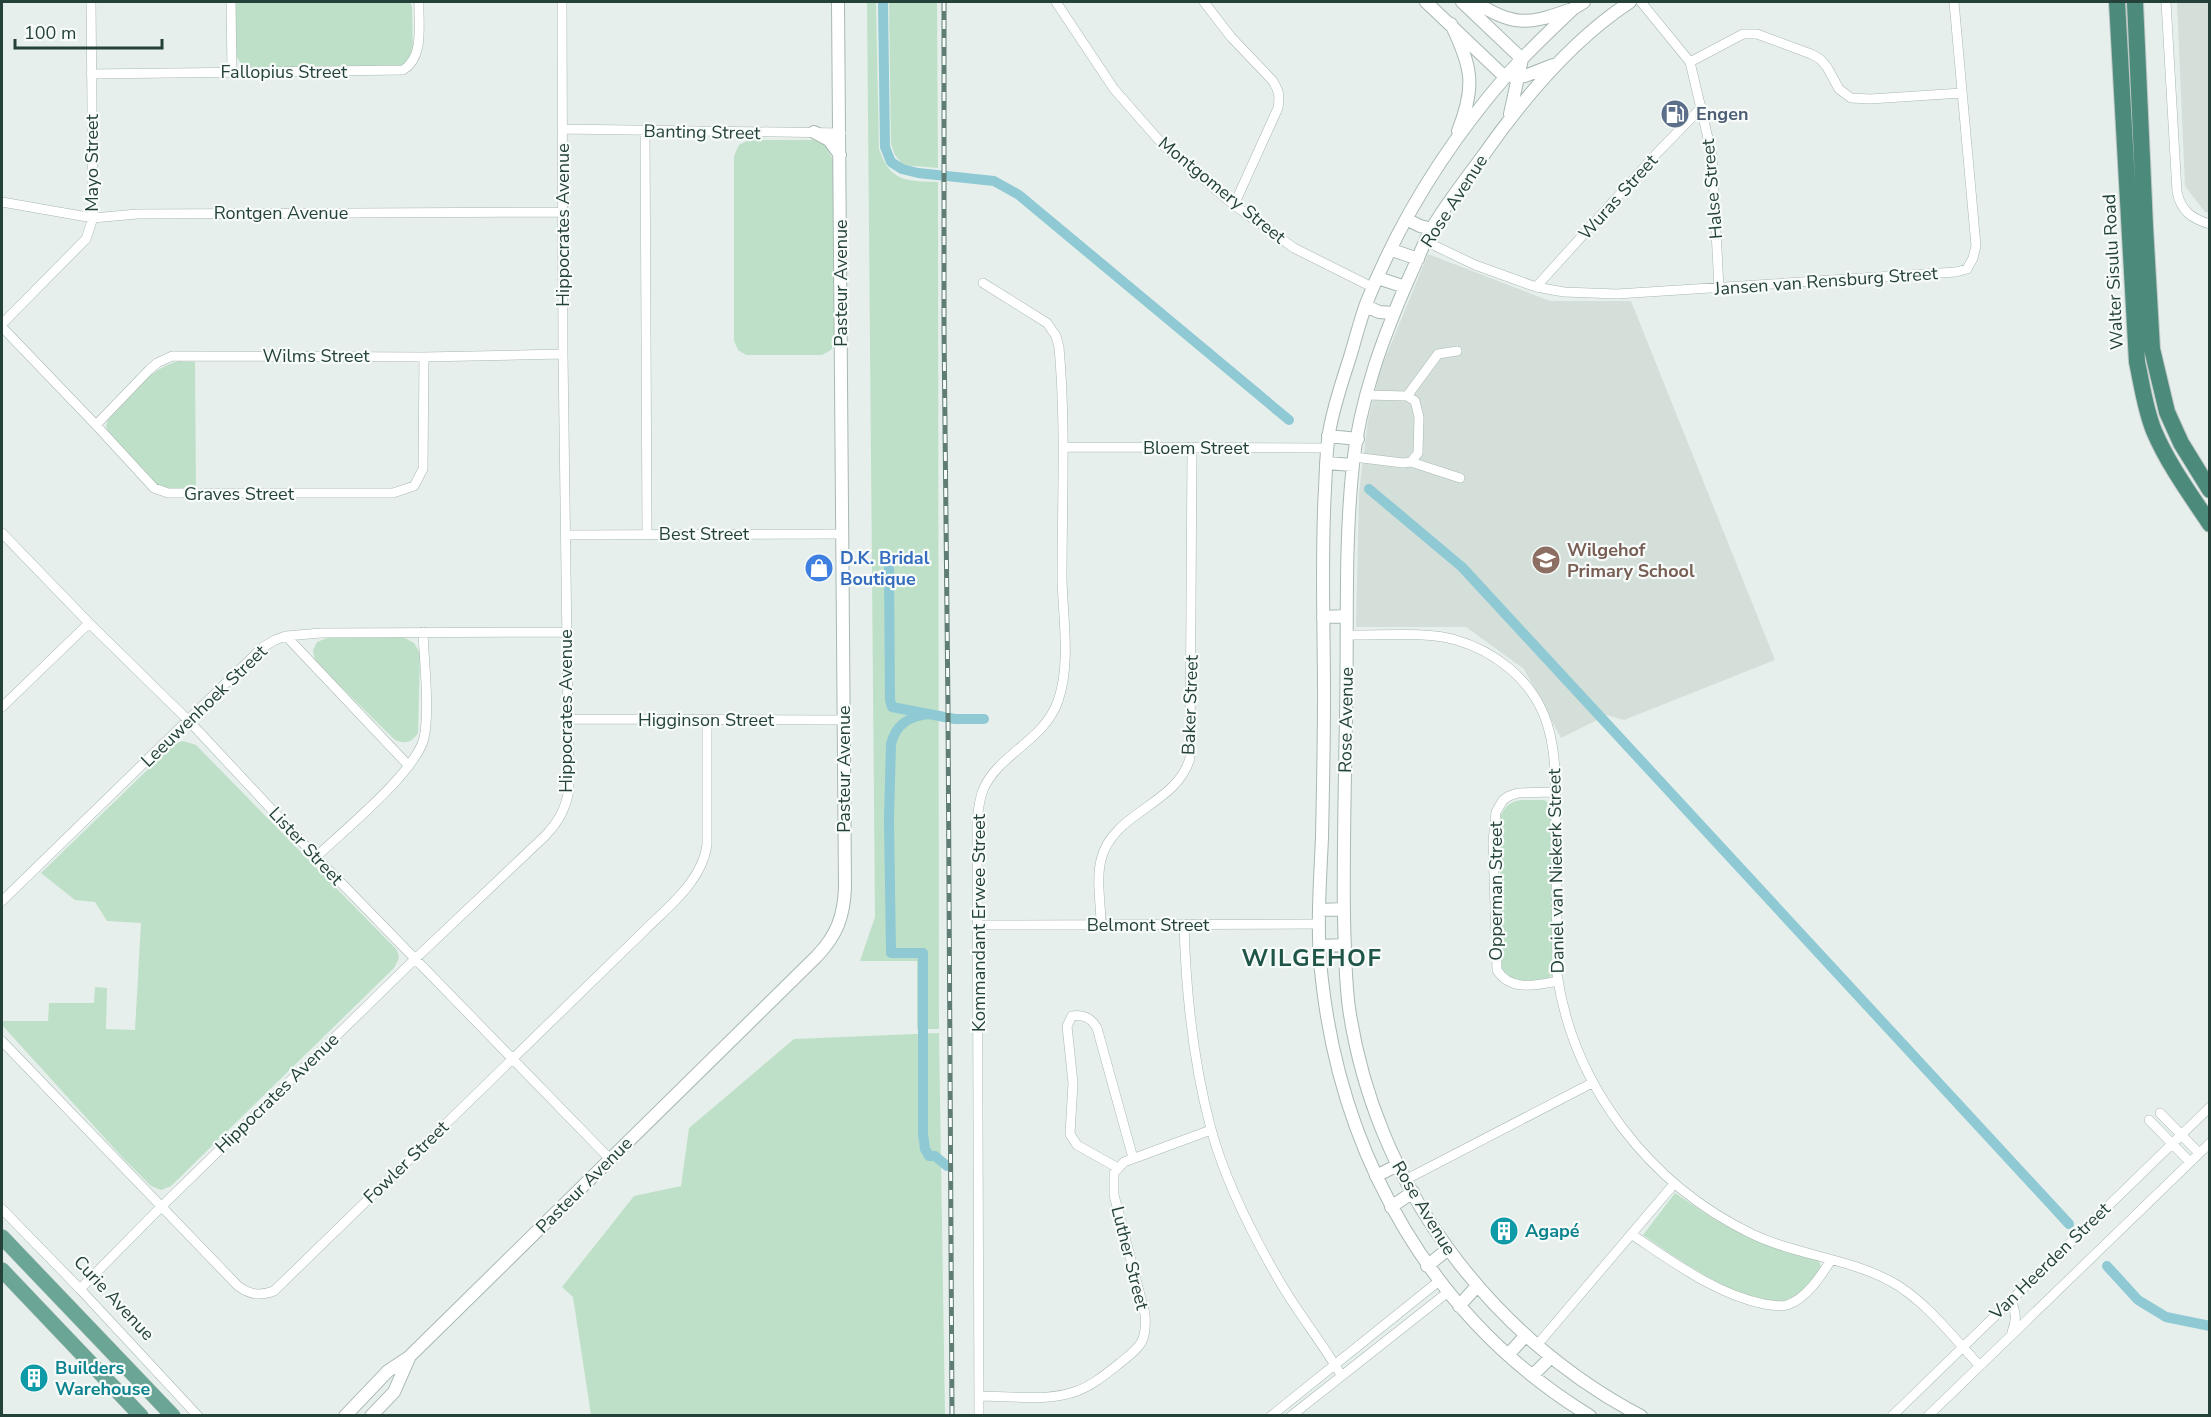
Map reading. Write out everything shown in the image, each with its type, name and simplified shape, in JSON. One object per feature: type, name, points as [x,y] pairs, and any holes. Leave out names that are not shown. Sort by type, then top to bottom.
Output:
[{"type":"highway","points":[[2118,8],[2135,7]]},
{"type":"highway","name":"Walter Sisulu Road","points":[[2132,121],[2135,7]]},
{"type":"highway","name":"Walter Sisulu Road","points":[[2118,8],[2146,258],[2144,399],[2154,431],[2210,524]]},
{"type":"highway","name":"Walter Sisulu Road","points":[[2146,361],[2167,412],[2206,485]]},
{"type":"highway","points":[[2187,489],[2206,485]]},
{"type":"main road","points":[[2,1238],[173,1416]]},
{"type":"main road","points":[[2,1270],[141,1416]]},
{"type":"street","name":"Mayo Street","points":[[2,326],[86,239],[93,218],[91,2]]},
{"type":"street","points":[[231,2],[232,71]]},
{"type":"street","name":"Fallopius Street","points":[[91,74],[404,70],[416,57],[419,2]]},
{"type":"street","name":"Hippocrates Avenue","points":[[80,1289],[415,958],[558,822],[565,809],[569,790],[563,354],[562,2]]},
{"type":"street","name":"Pasteur Avenue","points":[[345,1416],[388,1371],[409,1356],[817,956],[838,928],[845,902],[841,133],[838,2]]},
{"type":"street","name":"Montgomery Street","points":[[1056,2],[1114,89],[1164,146],[1234,205],[1294,248],[1376,283]]},
{"type":"street","points":[[1204,2],[1231,37],[1272,80],[1278,88],[1280,98],[1278,108],[1234,205]]},
{"type":"street","points":[[1426,2],[1506,77],[1535,73],[1559,62]]},
{"type":"street","points":[[1462,2],[1522,59],[1509,118]]},
{"type":"street","points":[[1474,2],[1500,17],[1518,22],[1537,20],[1579,5]]},
{"type":"street","name":"Rose Avenue","points":[[1630,2],[1585,37],[1559,62],[1509,118],[1432,229],[1393,314],[1366,395],[1353,461],[1348,532],[1343,842],[1349,1011],[1360,1062],[1387,1143],[1405,1179],[1447,1250],[1477,1286],[1551,1357],[1603,1394],[1641,1416]]},
{"type":"street","name":"Halse Street","points":[[1641,2],[1690,62],[1712,155],[1719,288]]},
{"type":"street","name":"Jansen van Rensburg Street","points":[[1425,242],[1476,265],[1536,287],[1564,292],[1617,294],[1719,288],[1956,272],[1967,268],[1976,246],[1954,2]]},
{"type":"street","points":[[2166,2],[2177,192],[2183,208],[2193,218],[2210,224]]},
{"type":"street","name":"Rose Avenue","points":[[1579,5],[1506,77],[1450,148],[1418,198],[1366,306],[1342,382],[1328,442],[1322,536],[1324,652],[1319,946],[1321,979],[1335,1055],[1350,1111],[1391,1207],[1427,1266],[1459,1306],[1508,1355],[1590,1416]]},
{"type":"street","points":[[1450,148],[1467,108],[1471,83],[1463,49],[1451,24]]},
{"type":"street","points":[[1690,62],[1743,34],[1757,34],[1806,51],[1820,59],[1839,88],[1851,98],[1870,99],[1962,93]]},
{"type":"street","name":"Wuras Street","points":[[1536,287],[1658,152],[1702,107]]},
{"type":"street","name":"Banting Street","points":[[563,129],[645,132],[841,133]]},
{"type":"street","points":[[645,132],[647,534]]},
{"type":"street","points":[[814,132],[829,140],[841,156]]},
{"type":"street","name":"Rontgen Avenue","points":[[2,202],[93,218],[136,214],[562,212]]},
{"type":"street","points":[[1408,219],[1420,226],[1432,229]]},
{"type":"street","points":[[1392,250],[1418,259]]},
{"type":"street","name":"Kommandant Erwee Street","points":[[979,1416],[977,822],[982,791],[987,782],[1007,760],[1041,731],[1057,703],[1065,670],[1062,580],[1064,447],[1060,361],[1056,336],[1047,323],[1036,315],[983,283]]},
{"type":"street","points":[[1376,283],[1405,287]]},
{"type":"street","points":[[1366,306],[1379,312],[1393,314]]},
{"type":"street","name":"Graves Street","points":[[2,326],[154,488],[168,493],[393,493],[414,486],[423,469],[424,357]]},
{"type":"street","points":[[1407,396],[1438,354],[1457,351]]},
{"type":"street","name":"Wilms Street","points":[[96,424],[148,370],[172,356],[424,357],[563,354]]},
{"type":"street","points":[[1366,395],[1407,396],[1415,401],[1419,417],[1418,453],[1411,462]]},
{"type":"street","points":[[1328,442],[1358,439]]},
{"type":"street","name":"Bloem Street","points":[[1064,447],[1192,448],[1328,442]]},
{"type":"street","name":"Baker Street","points":[[1101,925],[1100,862],[1107,843],[1115,832],[1177,783],[1187,770],[1190,758],[1192,448]]},
{"type":"street","points":[[1326,463],[1411,462],[1460,478]]},
{"type":"street","name":"Lister Street","points":[[2,533],[89,624],[189,721],[316,857],[610,1160]]},
{"type":"street","name":"Best Street","points":[[566,536],[842,534]]},
{"type":"street","points":[[1323,616],[1347,616]]},
{"type":"street","points":[[2,707],[89,624]]},
{"type":"street","points":[[316,857],[409,766],[424,738],[423,632]]},
{"type":"street","name":"Leeuwenhoek Street","points":[[2,901],[189,721],[252,656],[274,640],[286,636],[321,633],[566,632]]},
{"type":"street","name":"Daniel van Niekerk Street","points":[[1347,635],[1436,637],[1456,640],[1498,658],[1525,686],[1544,715],[1554,757],[1556,792],[1558,981],[1572,1033],[1592,1083],[1618,1123],[1638,1148],[1674,1184],[1719,1215],[1752,1234],[1892,1281],[1920,1303],[1979,1365]]},
{"type":"street","points":[[286,636],[409,766]]},
{"type":"street","points":[[1324,652],[1347,651]]},
{"type":"street","name":"Higginson Street","points":[[568,719],[844,720]]},
{"type":"street","name":"Fowler Street","points":[[2,1041],[242,1289],[257,1294],[274,1291],[677,898],[699,871],[707,845],[707,721]]},
{"type":"street","name":"Opperman Street","points":[[1556,792],[1518,793],[1503,801],[1496,812],[1493,842],[1497,970],[1508,982],[1523,986],[1558,981]]},
{"type":"street","points":[[1319,910],[1344,909]]},
{"type":"street","name":"Belmont Street","points":[[977,925],[1319,924]]},
{"type":"street","points":[[1184,925],[1189,1015],[1211,1130],[1230,1180],[1264,1254],[1302,1318],[1341,1375]]},
{"type":"street","points":[[1319,946],[1345,945]]},
{"type":"street","points":[[1133,1158],[1097,1028],[1088,1018],[1079,1015],[1072,1016],[1067,1026],[1073,1083],[1070,1134],[1077,1145],[1118,1168],[1133,1158],[1211,1130]]},
{"type":"street","points":[[1405,1179],[1592,1083]]},
{"type":"street","name":"Van Heerden Street","points":[[1892,1416],[2210,1107]]},
{"type":"street","points":[[2160,1113],[2199,1153]]},
{"type":"street","points":[[2150,1120],[2190,1162]]},
{"type":"street","name":"Van Heerden Street","points":[[1928,1416],[2210,1143]]},
{"type":"street","points":[[1376,1176],[1398,1165]]},
{"type":"street","name":"Luther Street","points":[[979,1396],[1065,1395],[1102,1377],[1141,1345],[1146,1329],[1145,1314],[1114,1195],[1113,1179],[1118,1168]]},
{"type":"street","points":[[1538,1345],[1674,1184]]},
{"type":"street","points":[[1391,1207],[1413,1192]]},
{"type":"street","name":"Curie Avenue","points":[[2,1209],[198,1416]]},
{"type":"street","points":[[1631,1234],[1682,1268],[1721,1289],[1749,1300],[1774,1305],[1788,1305],[1796,1300],[1811,1288],[1831,1260]]},
{"type":"street","points":[[1427,1266],[1447,1250]]},
{"type":"street","points":[[1271,1416],[1334,1363],[1439,1281]]},
{"type":"street","points":[[1459,1306],[1477,1286]]},
{"type":"street","points":[[1292,1416],[1448,1292]]},
{"type":"street","points":[[2011,1300],[2016,1312],[2016,1323],[2012,1334]]},
{"type":"street","points":[[1508,1355],[1526,1335]]},
{"type":"street","name":"Pasteur Avenue","points":[[371,1416],[394,1392],[409,1356]]},
{"type":"street","points":[[1533,1375],[1551,1357]]},
{"type":"shaded area","points":[[2177,2],[2209,2],[2209,213],[2205,212],[2185,186]]},
{"type":"shaded area","name":"Wilgehof Primary School","points":[[1428,254],[1550,301],[1631,301],[1775,660],[1624,720],[1607,715],[1561,738],[1524,669],[1466,627],[1356,627],[1359,493],[1368,420],[1380,371]]},
{"type":"green space","points":[[235,2],[410,2],[413,54],[402,67],[249,69],[242,65],[236,56]]},
{"type":"green space","points":[[867,2],[876,2],[879,149],[883,160],[894,174],[901,178],[938,182],[939,1029],[917,1029],[917,961],[860,961],[875,917]]},
{"type":"green space","points":[[889,2],[937,2],[938,168],[903,165],[895,155],[891,144]]},
{"type":"green space","points":[[749,140],[814,140],[825,145],[833,160],[836,340],[831,350],[822,355],[746,355],[738,350],[734,341],[734,156],[739,145]]},
{"type":"green space","points":[[179,361],[195,362],[196,491],[176,491],[151,482],[109,436],[106,426],[109,416],[141,383],[159,370]]},
{"type":"green space","points":[[403,637],[414,643],[420,653],[418,733],[411,741],[405,742],[395,740],[315,661],[313,650],[317,642],[327,638]]},
{"type":"green space","points":[[183,741],[196,745],[397,950],[399,958],[394,968],[171,1186],[161,1190],[151,1186],[122,1157],[2,1025],[2,1021],[48,1021],[49,1003],[94,1003],[95,987],[107,988],[106,1029],[135,1030],[141,923],[107,921],[95,902],[75,900],[41,873],[174,744]]},
{"type":"green space","points":[[1519,800],[1544,800],[1550,803],[1552,811],[1554,973],[1541,983],[1526,984],[1511,978],[1499,967],[1501,815],[1509,804]]},
{"type":"green space","points":[[939,1033],[945,1415],[591,1415],[573,1297],[562,1287],[634,1196],[681,1186],[689,1128],[794,1039]]},
{"type":"green space","points":[[1675,1193],[1712,1218],[1745,1236],[1819,1261],[1821,1267],[1810,1286],[1798,1297],[1785,1304],[1769,1303],[1714,1280],[1643,1235]]},
{"type":"waterway","points":[[883,2],[885,147],[891,162],[902,169],[918,173],[994,181],[1019,195],[1289,420]]},
{"type":"waterway","points":[[1369,489],[1462,567],[2069,1224]]},
{"type":"waterway","points":[[889,566],[890,700],[892,707],[955,719],[984,719]]},
{"type":"waterway","points":[[929,714],[904,722],[896,731],[891,744],[889,819],[891,953],[923,953],[923,1134],[925,1149],[929,1156],[935,1156],[947,1166]]},
{"type":"waterway","points":[[2107,1266],[2138,1300],[2166,1317],[2210,1326]]},
{"type":"railway","points":[[944,2],[944,329],[952,1416]]},
{"type":"place","name":"Engen","points":[[1675,114]]},
{"type":"place","name":"Wilgehof Primary School","points":[[1546,560]]},
{"type":"place","name":"D.K. Bridal Boutique","points":[[819,568]]},
{"type":"place","name":"Agapé","points":[[1504,1231]]},
{"type":"place","name":"Builders Warehouse","points":[[34,1378]]},
{"type":"district","name":"WILGEHOF","points":[[1312,958]]}]
